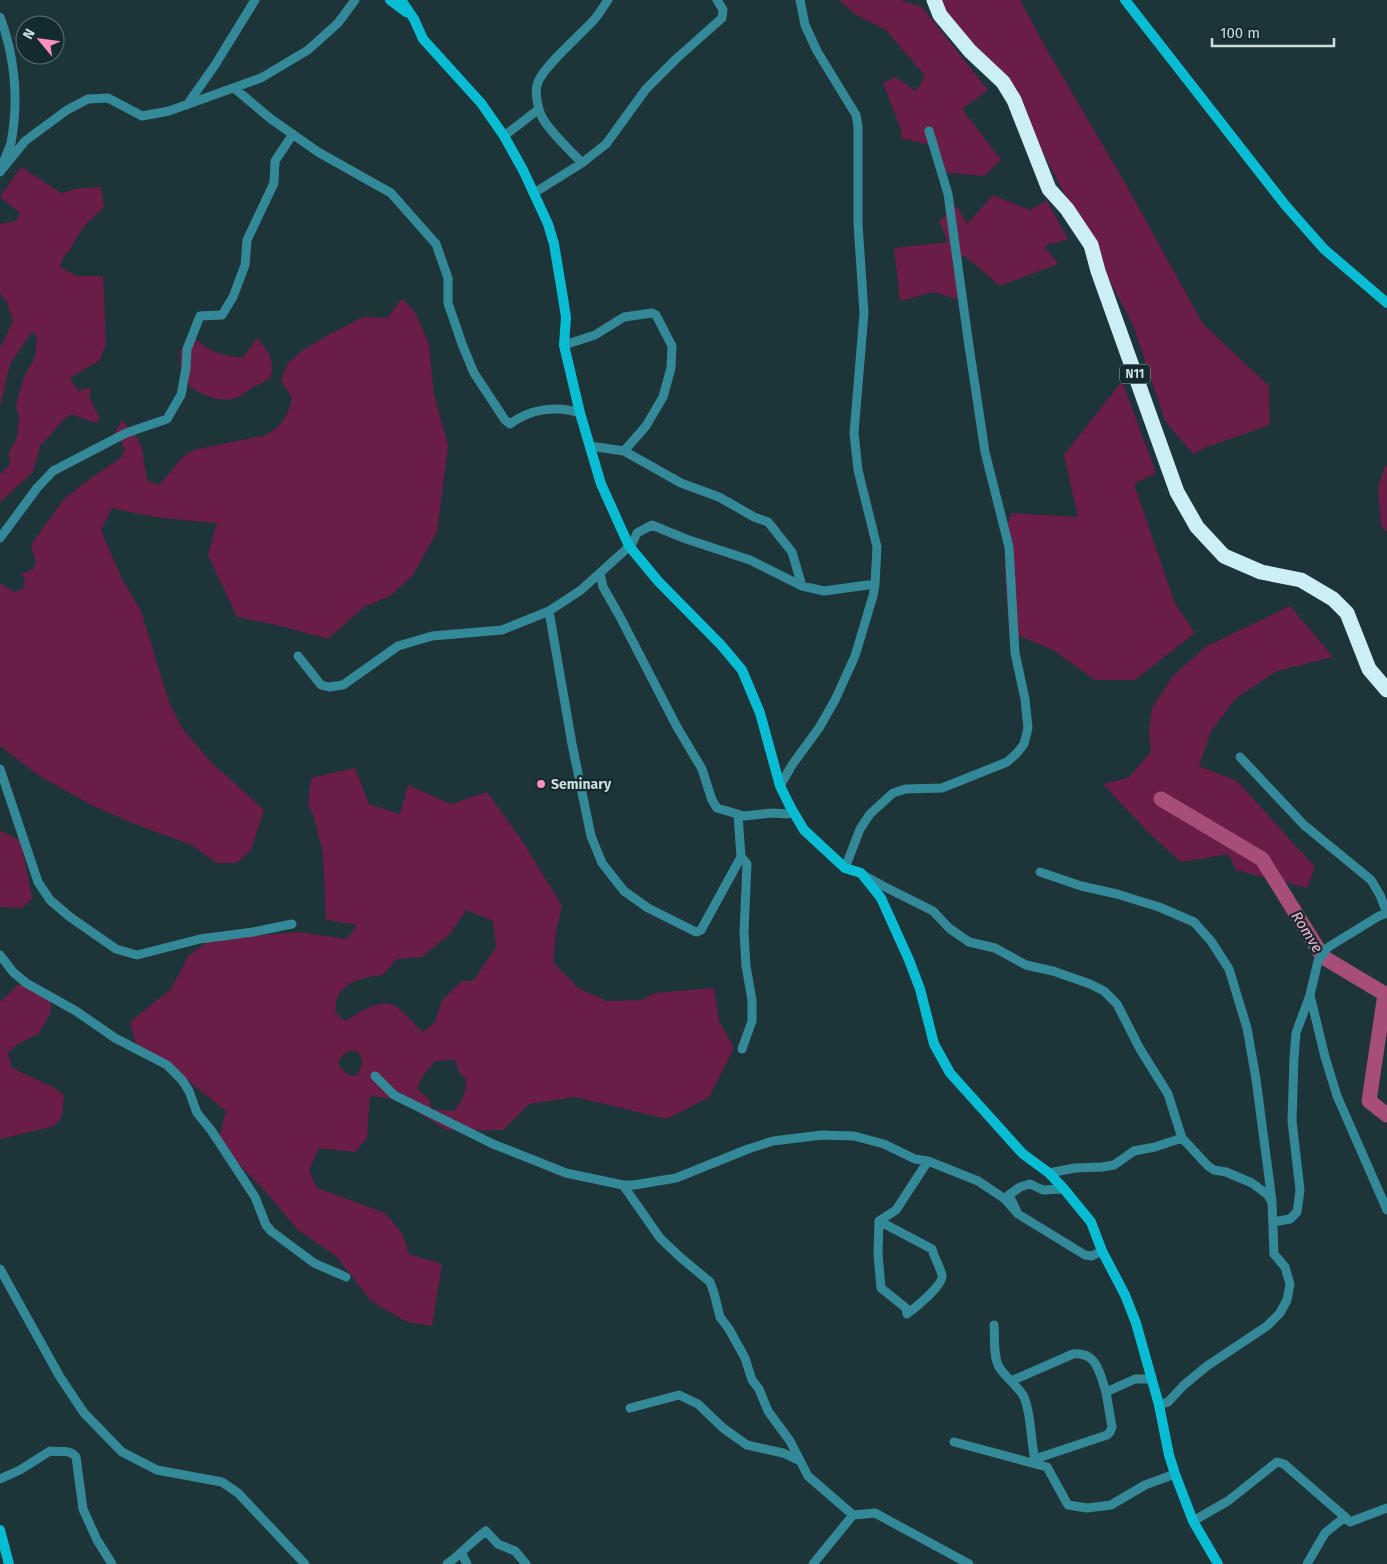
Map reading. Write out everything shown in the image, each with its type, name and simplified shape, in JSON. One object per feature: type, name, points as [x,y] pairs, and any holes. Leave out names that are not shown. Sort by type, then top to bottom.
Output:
[{"type":"highway","name":"N11","points":[[934,0],[940,15],[970,51],[1003,82],[1014,100],[1049,190],[1067,209],[1091,245],[1098,272],[1177,492],[1197,527],[1224,556],[1262,572],[1301,580],[1333,599],[1347,613],[1369,669],[1387,690]]},
{"type":"main road","points":[[390,0],[414,19]]},
{"type":"main road","points":[[402,0],[414,19],[423,39],[481,103],[504,136],[548,224],[554,244],[566,317],[564,345],[580,413],[601,484],[628,546],[742,670],[760,713],[780,786],[804,830],[845,868],[861,873],[880,898],[909,960],[920,989],[934,1044],[950,1073],[1023,1154],[1049,1173],[1091,1222],[1102,1251],[1125,1294],[1136,1324],[1159,1405],[1169,1455],[1175,1474],[1193,1521],[1218,1564]]},
{"type":"main road","points":[[1125,0],[1286,206],[1324,249],[1387,303]]},
{"type":"main road","points":[[0,1530],[8,1564]]},
{"type":"street","points":[[187,105],[215,65],[255,0]]},
{"type":"street","points":[[0,172],[25,141],[67,110],[88,99],[108,98],[142,116],[169,111],[261,78],[308,50],[338,23],[355,0]]},
{"type":"street","points":[[582,163],[543,119],[539,109],[538,82],[572,41],[594,20],[608,0]]},
{"type":"street","points":[[534,193],[582,163],[606,144],[646,89],[676,58],[722,18],[723,10],[717,0]]},
{"type":"street","points":[[780,786],[792,765],[819,728],[835,700],[855,656],[873,596],[877,547],[858,470],[854,433],[864,313],[858,224],[860,139],[856,115],[818,51],[805,25],[800,0]]},
{"type":"street","points":[[0,17],[6,32],[12,61],[16,97],[11,144],[0,172]]},
{"type":"street","points":[[234,88],[271,119],[318,152],[392,193],[436,244],[448,278],[448,303],[462,344],[474,373],[505,420],[510,424],[520,416],[546,409],[566,408],[580,413]]},
{"type":"street","points":[[504,136],[539,109]]},
{"type":"street","points":[[845,868],[860,829],[870,814],[893,793],[906,789],[942,788],[1007,762],[1018,753],[1024,744],[1028,728],[1025,699],[1014,653],[1008,547],[985,452],[948,194],[929,130]]},
{"type":"street","points":[[0,538],[37,488],[53,471],[126,433],[167,420],[181,395],[187,349],[194,328],[200,316],[222,315],[233,297],[244,265],[247,240],[274,183],[276,161],[293,134]]},
{"type":"street","points":[[564,345],[595,335],[624,317],[652,313],[656,315],[672,346],[671,368],[663,398],[646,426],[624,451]]},
{"type":"street","points":[[590,446],[624,451],[682,483],[719,497],[754,517],[768,522],[792,552],[802,586]]},
{"type":"street","points":[[298,656],[321,685],[329,687],[343,686],[398,646],[432,636],[502,630],[549,611],[581,590],[632,544],[638,533],[652,525],[686,539],[750,560],[802,586],[824,591],[875,584]]},
{"type":"street","points":[[600,573],[602,587],[619,615],[677,727],[702,769],[712,800],[717,808],[744,816],[772,813],[788,814],[792,808]]},
{"type":"street","points":[[549,611],[572,744],[592,836],[602,863],[624,891],[648,908],[696,932],[701,930],[741,857],[738,815]]},
{"type":"street","points":[[1240,757],[1304,825],[1371,880],[1380,895],[1387,913],[1327,948],[1318,961],[1310,994],[1296,1033],[1292,1121],[1300,1190],[1297,1212],[1290,1219],[1273,1222]]},
{"type":"street","points":[[0,770],[38,882],[50,900],[116,950],[137,955],[200,939],[253,932],[292,924]]},
{"type":"street","points":[[741,857],[747,864],[744,932],[746,966],[752,1000],[752,1021],[742,1049]]},
{"type":"street","points":[[1040,872],[1081,886],[1159,907],[1194,922],[1212,941],[1229,969],[1247,1028],[1256,1078],[1272,1203],[1274,1254],[1285,1267],[1290,1284],[1287,1300],[1280,1313],[1261,1331],[1207,1366],[1184,1385],[1168,1402],[1159,1405]]},
{"type":"street","points":[[861,873],[933,911],[949,928],[969,942],[995,948],[1026,965],[1053,971],[1104,991],[1117,1004],[1140,1049],[1168,1094],[1182,1138],[1208,1166],[1214,1170],[1226,1172],[1252,1183],[1268,1195],[1272,1203]]},
{"type":"street","points":[[0,955],[13,972],[26,983],[76,1011],[115,1038],[168,1066],[182,1080],[189,1091],[198,1114],[255,1197],[266,1225],[271,1231],[314,1263],[346,1277]]},
{"type":"street","points":[[1310,994],[1325,1057],[1337,1096],[1387,1210]]},
{"type":"street","points":[[375,1076],[394,1095],[494,1144],[566,1173],[623,1185],[676,1178],[773,1141],[822,1135],[854,1136],[884,1144],[915,1159],[928,1161],[978,1181],[1005,1199],[1018,1214],[1085,1256],[1092,1256],[1102,1251]]},
{"type":"street","points":[[1049,1173],[1075,1168],[1102,1168],[1114,1165],[1134,1151],[1155,1148],[1182,1138]]},
{"type":"street","points":[[879,1222],[896,1210],[928,1161]]},
{"type":"street","points":[[1018,1214],[1009,1195],[1020,1187],[1030,1184],[1043,1190],[1064,1189]]},
{"type":"street","points":[[623,1185],[660,1238],[680,1258],[710,1282],[720,1317],[745,1358],[752,1380],[759,1389],[768,1411],[790,1441],[808,1476],[853,1515]]},
{"type":"street","points":[[879,1222],[932,1249],[942,1275],[940,1283],[921,1303],[907,1314],[906,1308],[881,1288],[878,1254],[879,1222]]},
{"type":"street","points":[[0,1269],[60,1377],[84,1413],[122,1452],[157,1470],[222,1482],[238,1493],[305,1564]]},
{"type":"street","points":[[994,1325],[996,1360],[1001,1370],[1024,1399],[1030,1421],[1035,1459],[1047,1467],[1068,1505],[1087,1508],[1111,1505],[1145,1485],[1175,1474]]},
{"type":"street","points":[[1011,1381],[1074,1354],[1082,1353],[1090,1357],[1098,1367],[1106,1392],[1112,1427],[1110,1432],[1101,1437],[1035,1459]]},
{"type":"street","points":[[1106,1392],[1135,1379],[1151,1379]]},
{"type":"street","points":[[630,1408],[679,1395],[698,1404],[723,1428],[747,1445],[783,1453],[800,1461]]},
{"type":"street","points":[[954,1442],[1047,1467]]},
{"type":"street","points":[[0,1479],[20,1470],[50,1451],[58,1453],[64,1450],[71,1452],[76,1457],[83,1510],[97,1540],[112,1564]]},
{"type":"street","points":[[1193,1521],[1228,1500],[1277,1462],[1284,1464],[1350,1522],[1387,1508]]},
{"type":"street","points":[[813,1564],[853,1515],[875,1512],[970,1564]]},
{"type":"street","points":[[1306,1564],[1325,1533],[1345,1517]]},
{"type":"street","points":[[447,1564],[462,1554],[472,1541],[486,1531],[498,1544],[516,1551],[526,1564]]},
{"type":"street","points":[[462,1554],[467,1564]]},
{"type":"shaded area","points":[[839,0],[901,0],[922,7],[988,90],[962,109],[1001,160],[984,176],[938,172],[930,145],[901,138],[901,130],[883,83],[895,77],[916,91],[925,76],[886,30],[856,15]]},
{"type":"shaded area","points":[[933,0],[1020,0],[1203,324],[1269,386],[1270,425],[1207,447],[1193,454],[1165,421],[1133,325],[1003,76]]},
{"type":"shaded area","points":[[21,167],[61,193],[80,188],[101,187],[104,207],[88,222],[78,235],[63,258],[60,267],[78,276],[103,276],[106,344],[100,360],[70,378],[78,391],[90,387],[90,399],[100,419],[95,423],[71,414],[61,422],[40,446],[33,472],[0,502],[0,474],[9,466],[8,454],[17,438],[19,418],[16,405],[23,379],[35,357],[37,337],[32,332],[10,364],[0,407],[0,348],[13,321],[7,302],[0,294],[0,224],[16,221],[20,213],[0,197]]},
{"type":"shaded area","points":[[993,195],[1029,210],[1047,201],[1068,239],[1044,246],[1058,264],[1000,286],[965,256],[952,260],[960,300],[933,292],[900,301],[894,248],[948,242],[939,221],[957,206],[967,224]]},
{"type":"shaded area","points":[[403,299],[415,312],[429,344],[434,395],[448,445],[437,532],[413,575],[390,596],[364,607],[328,639],[281,626],[237,617],[208,555],[217,523],[154,517],[112,508],[101,530],[121,577],[141,611],[169,702],[182,728],[210,761],[264,810],[251,850],[237,863],[216,863],[192,845],[93,806],[38,775],[0,746],[0,583],[14,592],[23,589],[25,578],[20,575],[33,569],[36,563],[31,545],[64,499],[121,458],[125,449],[119,438],[114,434],[122,420],[136,436],[142,448],[147,480],[158,485],[183,457],[194,450],[266,435],[280,425],[289,410],[292,398],[281,380],[288,363],[303,350],[363,317],[388,318]]},
{"type":"shaded area","points":[[257,338],[270,356],[272,372],[270,379],[240,396],[223,400],[207,396],[193,388],[184,378],[181,368],[180,351],[187,342],[197,340],[213,351],[243,358]]},
{"type":"shaded area","points":[[1122,381],[1156,473],[1134,484],[1175,604],[1195,633],[1135,680],[1095,680],[1053,650],[1009,632],[1005,574],[1005,533],[1011,513],[1078,517],[1064,455]]},
{"type":"shaded area","points":[[1385,466],[1387,466],[1387,532],[1381,526],[1378,488]]},
{"type":"shaded area","points":[[1290,606],[1333,657],[1277,671],[1236,698],[1211,731],[1199,766],[1237,781],[1315,867],[1307,888],[1236,870],[1228,854],[1181,862],[1148,832],[1103,784],[1128,778],[1151,752],[1149,732],[1152,708],[1173,676],[1205,647]]},
{"type":"shaded area","points":[[355,768],[369,804],[400,814],[408,785],[451,804],[487,792],[523,842],[562,906],[556,931],[553,962],[578,988],[607,1001],[642,1000],[655,993],[714,988],[719,1021],[734,1048],[709,1097],[667,1119],[575,1097],[529,1104],[503,1130],[446,1130],[398,1099],[370,1096],[367,1138],[355,1152],[319,1148],[309,1170],[317,1188],[385,1213],[403,1235],[409,1254],[442,1264],[432,1326],[407,1322],[371,1301],[336,1256],[297,1229],[268,1194],[218,1143],[226,1111],[166,1063],[137,1047],[130,1022],[171,989],[189,955],[222,932],[255,936],[296,932],[347,939],[357,925],[326,920],[323,853],[314,817],[308,805],[311,778]],"holes":[[[466,910],[493,921],[496,947],[473,981],[462,981],[442,1000],[435,1022],[423,1032],[397,1007],[390,1004],[377,1004],[345,1021],[335,1012],[338,996],[346,986],[364,978],[383,975],[397,959],[422,957],[450,934]],[[349,1051],[357,1051],[363,1061],[358,1074],[354,1076],[343,1070],[338,1063],[342,1056]],[[455,1060],[459,1072],[466,1079],[466,1088],[454,1111],[431,1109],[430,1100],[417,1089],[422,1077],[435,1061]]]},
{"type":"shaded area","points":[[0,831],[21,840],[32,899],[22,908],[0,907]]},
{"type":"shaded area","points":[[18,985],[42,987],[52,996],[50,1014],[38,1034],[18,1044],[8,1053],[12,1068],[53,1087],[64,1095],[62,1116],[54,1126],[0,1139],[0,1002]]},
{"type":"waterway","name":"Romve","points":[[1161,799],[1262,859],[1323,957],[1385,994],[1369,1101],[1387,1115]]},
{"type":"place","name":"Seminary","points":[[541,784]]}]
